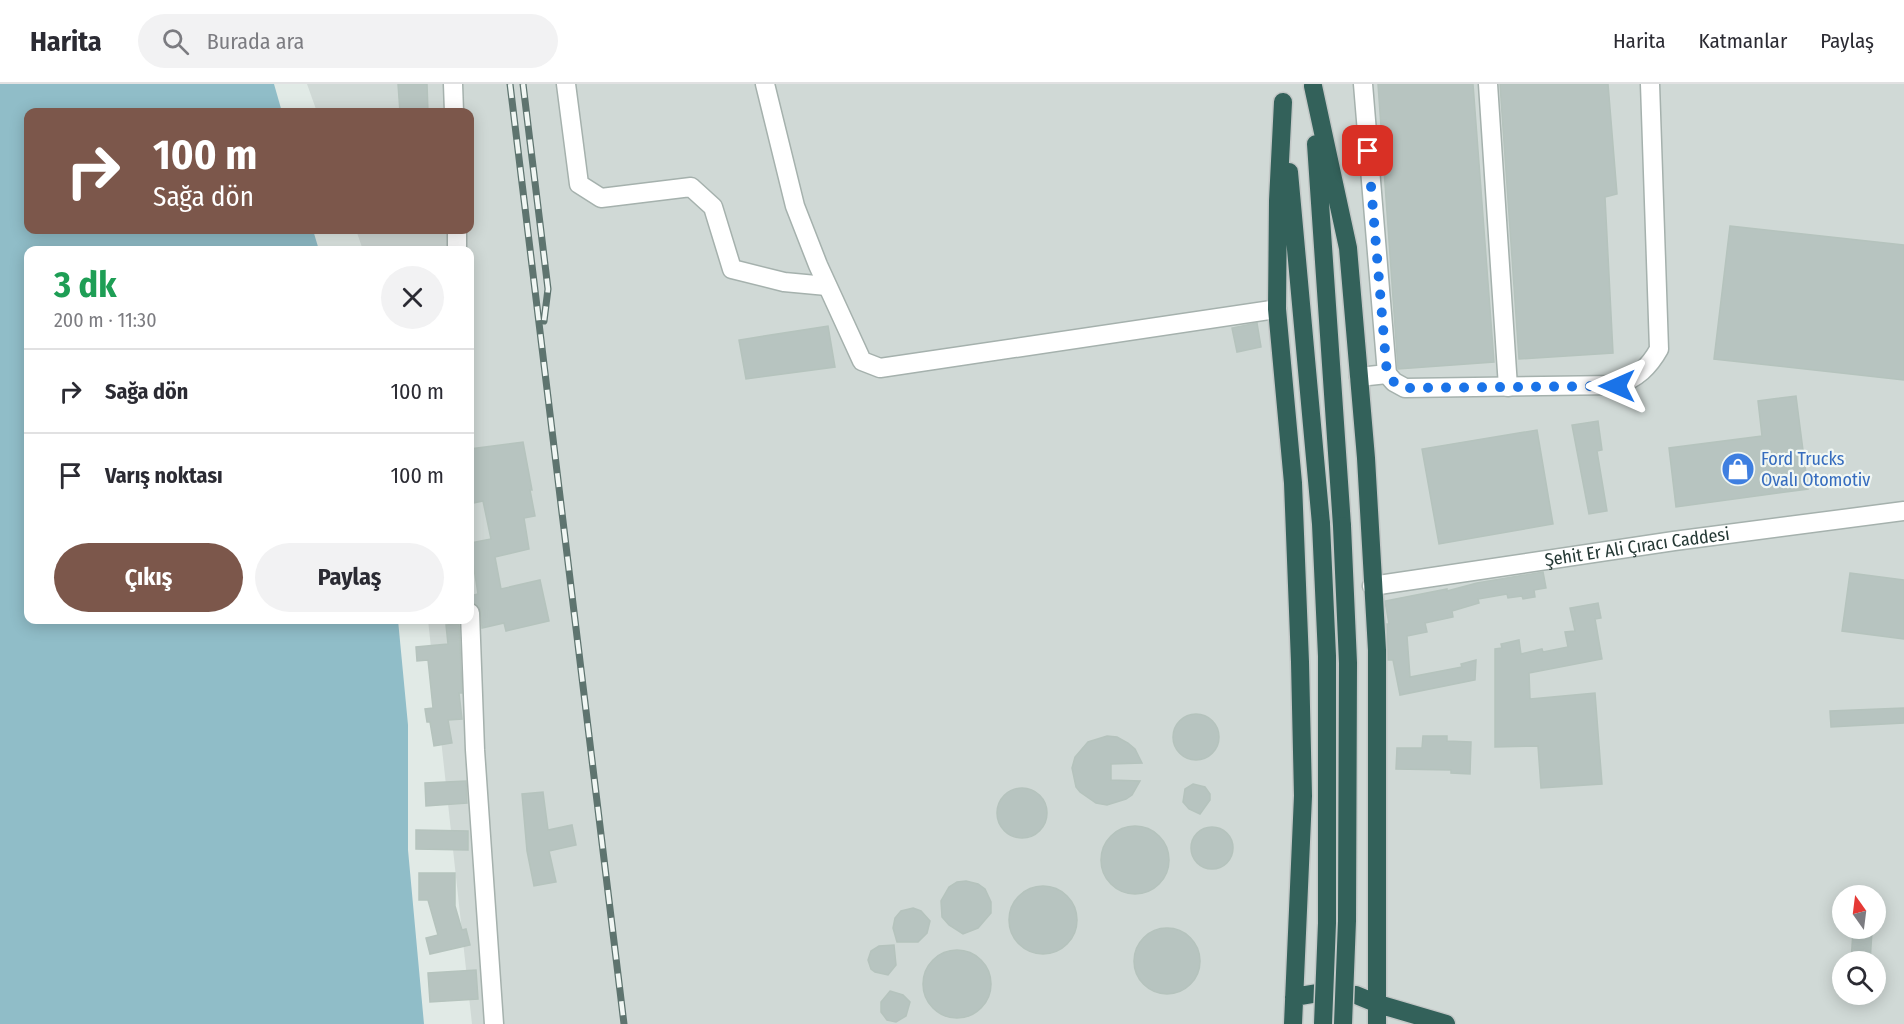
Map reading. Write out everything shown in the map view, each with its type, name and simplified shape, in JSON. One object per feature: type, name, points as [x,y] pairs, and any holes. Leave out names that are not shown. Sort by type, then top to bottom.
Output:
[{"type":"highway","points":[[1313,85],[1348,248],[1366,458],[1377,650],[1377,1024]]},
{"type":"highway","points":[[1313,85],[1342,526],[1348,663],[1347,921],[1344,1024]]},
{"type":"highway","points":[[1282,93],[1277,309],[1293,483],[1301,673],[1303,796],[1293,1024]]},
{"type":"highway","points":[[1282,93],[1321,524],[1328,667],[1327,911],[1323,1024]]},
{"type":"highway","points":[[1294,998],[1318,993],[1356,995],[1378,1004],[1446,1024]]},
{"type":"street","points":[[453,84],[454,108]]},
{"type":"street","points":[[566,84],[579,184],[601,198],[691,187],[713,207],[732,269],[784,282],[827,286]]},
{"type":"street","points":[[765,84],[795,206],[827,286],[862,361],[880,368],[1277,309]]},
{"type":"street","points":[[1363,84],[1387,374],[1394,382],[1405,388],[1617,386],[1641,372],[1659,349],[1650,84]]},
{"type":"street","points":[[1488,84],[1508,387]]},
{"type":"street","points":[[1359,377],[1387,374]]},
{"type":"street","name":"Şehit Er Ali Çıracı Caddesi","points":[[1372,586],[1674,541],[1904,510]]},
{"type":"street","points":[[470,624],[475,750],[494,1024]]},
{"type":"shaded area","points":[[307,84],[1904,84],[1904,1024],[472,1024],[428,624],[474,624],[474,246],[362,246],[357,234],[474,234],[474,108],[316,108]]},
{"type":"water","points":[[0,84],[274,84],[281,108],[24,108],[24,234],[314,234],[318,246],[24,246],[24,624],[398,624],[408,725],[408,850],[424,1024],[0,1024]]},
{"type":"building","points":[[398,84],[427,84],[428,108],[400,108]]},
{"type":"building","points":[[1378,84],[1473,84],[1494,362],[1398,369]]},
{"type":"building","points":[[1500,84],[1608,84],[1617,194],[1605,197],[1613,353],[1519,359]]},
{"type":"building","points":[[1730,226],[1904,245],[1904,380],[1714,359]]},
{"type":"building","points":[[1257,323],[1261,347],[1237,352],[1232,328]]},
{"type":"building","points":[[828,326],[835,367],[746,379],[739,340]]},
{"type":"building","name":"Ford Trucks Ovalı Otomotiv","points":[[1796,396],[1808,489],[1676,507],[1669,448],[1762,436],[1758,401]]},
{"type":"building","points":[[1598,421],[1602,450],[1597,451],[1607,511],[1589,514],[1572,425]]},
{"type":"building","points":[[1537,430],[1553,524],[1439,544],[1422,449]]},
{"type":"building","points":[[523,442],[535,516],[524,518],[529,549],[495,557],[501,589],[540,580],[549,621],[506,631],[504,623],[482,628],[480,608],[474,604],[474,595],[478,594],[474,568],[474,542],[491,539],[483,501],[474,503],[474,448]]},
{"type":"building","points":[[1543,572],[1546,588],[1534,590],[1535,597],[1508,598],[1507,594],[1478,599],[1479,603],[1452,611],[1453,617],[1425,623],[1427,632],[1407,636],[1410,677],[1462,667],[1461,664],[1476,660],[1475,680],[1400,695],[1393,660],[1388,660],[1387,624],[1389,624],[1385,601]]},
{"type":"building","points":[[1850,573],[1904,580],[1904,639],[1842,631]]},
{"type":"building","points":[[1598,603],[1601,618],[1595,619],[1602,659],[1529,673],[1530,699],[1595,693],[1602,784],[1541,788],[1538,746],[1495,747],[1495,649],[1502,648],[1501,644],[1519,640],[1521,654],[1542,649],[1543,652],[1568,647],[1565,632],[1575,631],[1570,608]]},
{"type":"building","points":[[459,624],[462,693],[459,693],[462,719],[448,720],[452,743],[434,746],[425,709],[433,708],[428,660],[417,661],[416,647],[448,644],[446,625]]},
{"type":"building","points":[[1904,708],[1904,723],[1831,727],[1830,711]]},
{"type":"building","points":[[1196,714],[1205,715],[1212,721],[1218,728],[1218,746],[1212,753],[1205,759],[1196,760],[1187,759],[1180,753],[1174,746],[1173,737],[1174,728],[1180,721],[1187,715]]},
{"type":"building","points":[[1107,736],[1117,737],[1128,743],[1135,749],[1142,763],[1111,764],[1111,780],[1140,781],[1132,795],[1107,805],[1096,803],[1080,792],[1076,787],[1072,768],[1075,757],[1088,742]]},
{"type":"building","points":[[1423,736],[1447,736],[1447,741],[1471,742],[1470,774],[1451,773],[1451,770],[1396,769],[1397,748],[1422,748]]},
{"type":"building","points":[[466,781],[467,803],[426,806],[425,783]]},
{"type":"building","points":[[1193,784],[1205,787],[1210,794],[1210,800],[1200,814],[1189,809],[1183,802],[1185,789]]},
{"type":"building","points":[[1022,788],[1040,795],[1047,813],[1040,831],[1022,838],[1004,831],[997,813],[1004,795]]},
{"type":"building","points":[[543,792],[548,830],[572,825],[576,845],[549,851],[556,882],[534,886],[527,851],[522,794]]},
{"type":"building","points":[[1135,826],[1148,829],[1159,836],[1166,847],[1169,860],[1166,873],[1159,884],[1148,891],[1135,894],[1122,891],[1111,884],[1104,873],[1101,860],[1104,847],[1111,836],[1122,829]]},
{"type":"building","points":[[1212,827],[1227,833],[1233,848],[1227,863],[1212,869],[1197,863],[1191,848],[1197,833]]},
{"type":"building","points":[[416,830],[468,831],[468,850],[416,849]]},
{"type":"building","points":[[419,873],[455,873],[455,906],[462,930],[466,929],[470,945],[430,954],[426,938],[438,935],[428,900],[419,900]]},
{"type":"building","points":[[966,881],[978,884],[985,889],[991,902],[991,913],[978,928],[963,934],[949,925],[942,917],[941,901],[949,887],[957,882]]},
{"type":"building","points":[[1043,886],[1056,889],[1067,896],[1074,907],[1077,920],[1074,933],[1067,944],[1056,951],[1043,954],[1030,951],[1019,944],[1012,933],[1009,920],[1012,907],[1019,896],[1030,889]]},
{"type":"building","points":[[913,908],[921,911],[930,921],[927,933],[918,942],[897,942],[893,928],[895,918],[901,911]]},
{"type":"building","points":[[1160,928],[1174,928],[1186,933],[1195,942],[1200,961],[1198,974],[1191,985],[1174,994],[1160,994],[1148,989],[1139,980],[1134,968],[1134,954],[1139,942],[1148,933]]},
{"type":"building","points":[[1852,939],[1871,939],[1871,951],[1852,951]]},
{"type":"building","points":[[894,945],[896,965],[888,975],[871,969],[868,960],[871,951],[879,946]]},
{"type":"building","points":[[957,950],[970,952],[981,960],[989,971],[991,984],[989,997],[981,1008],[970,1016],[957,1018],[944,1016],[933,1008],[925,997],[923,984],[925,971],[933,960],[944,952]]},
{"type":"building","points":[[476,970],[478,999],[430,1002],[428,973]]},
{"type":"building","points":[[890,991],[903,995],[910,1002],[906,1016],[896,1022],[887,1020],[881,1012],[881,1002]]},
{"type":"railway","points":[[510,84],[624,1024]]},
{"type":"railway","points":[[523,84],[548,289],[544,321]]},
{"type":"place","name":"Ford Trucks Ovalı Otomotiv","points":[[1738,469]]},
{"type":"route","points":[[1368,151],[1387,374],[1394,382],[1405,388],[1617,386]]}]
